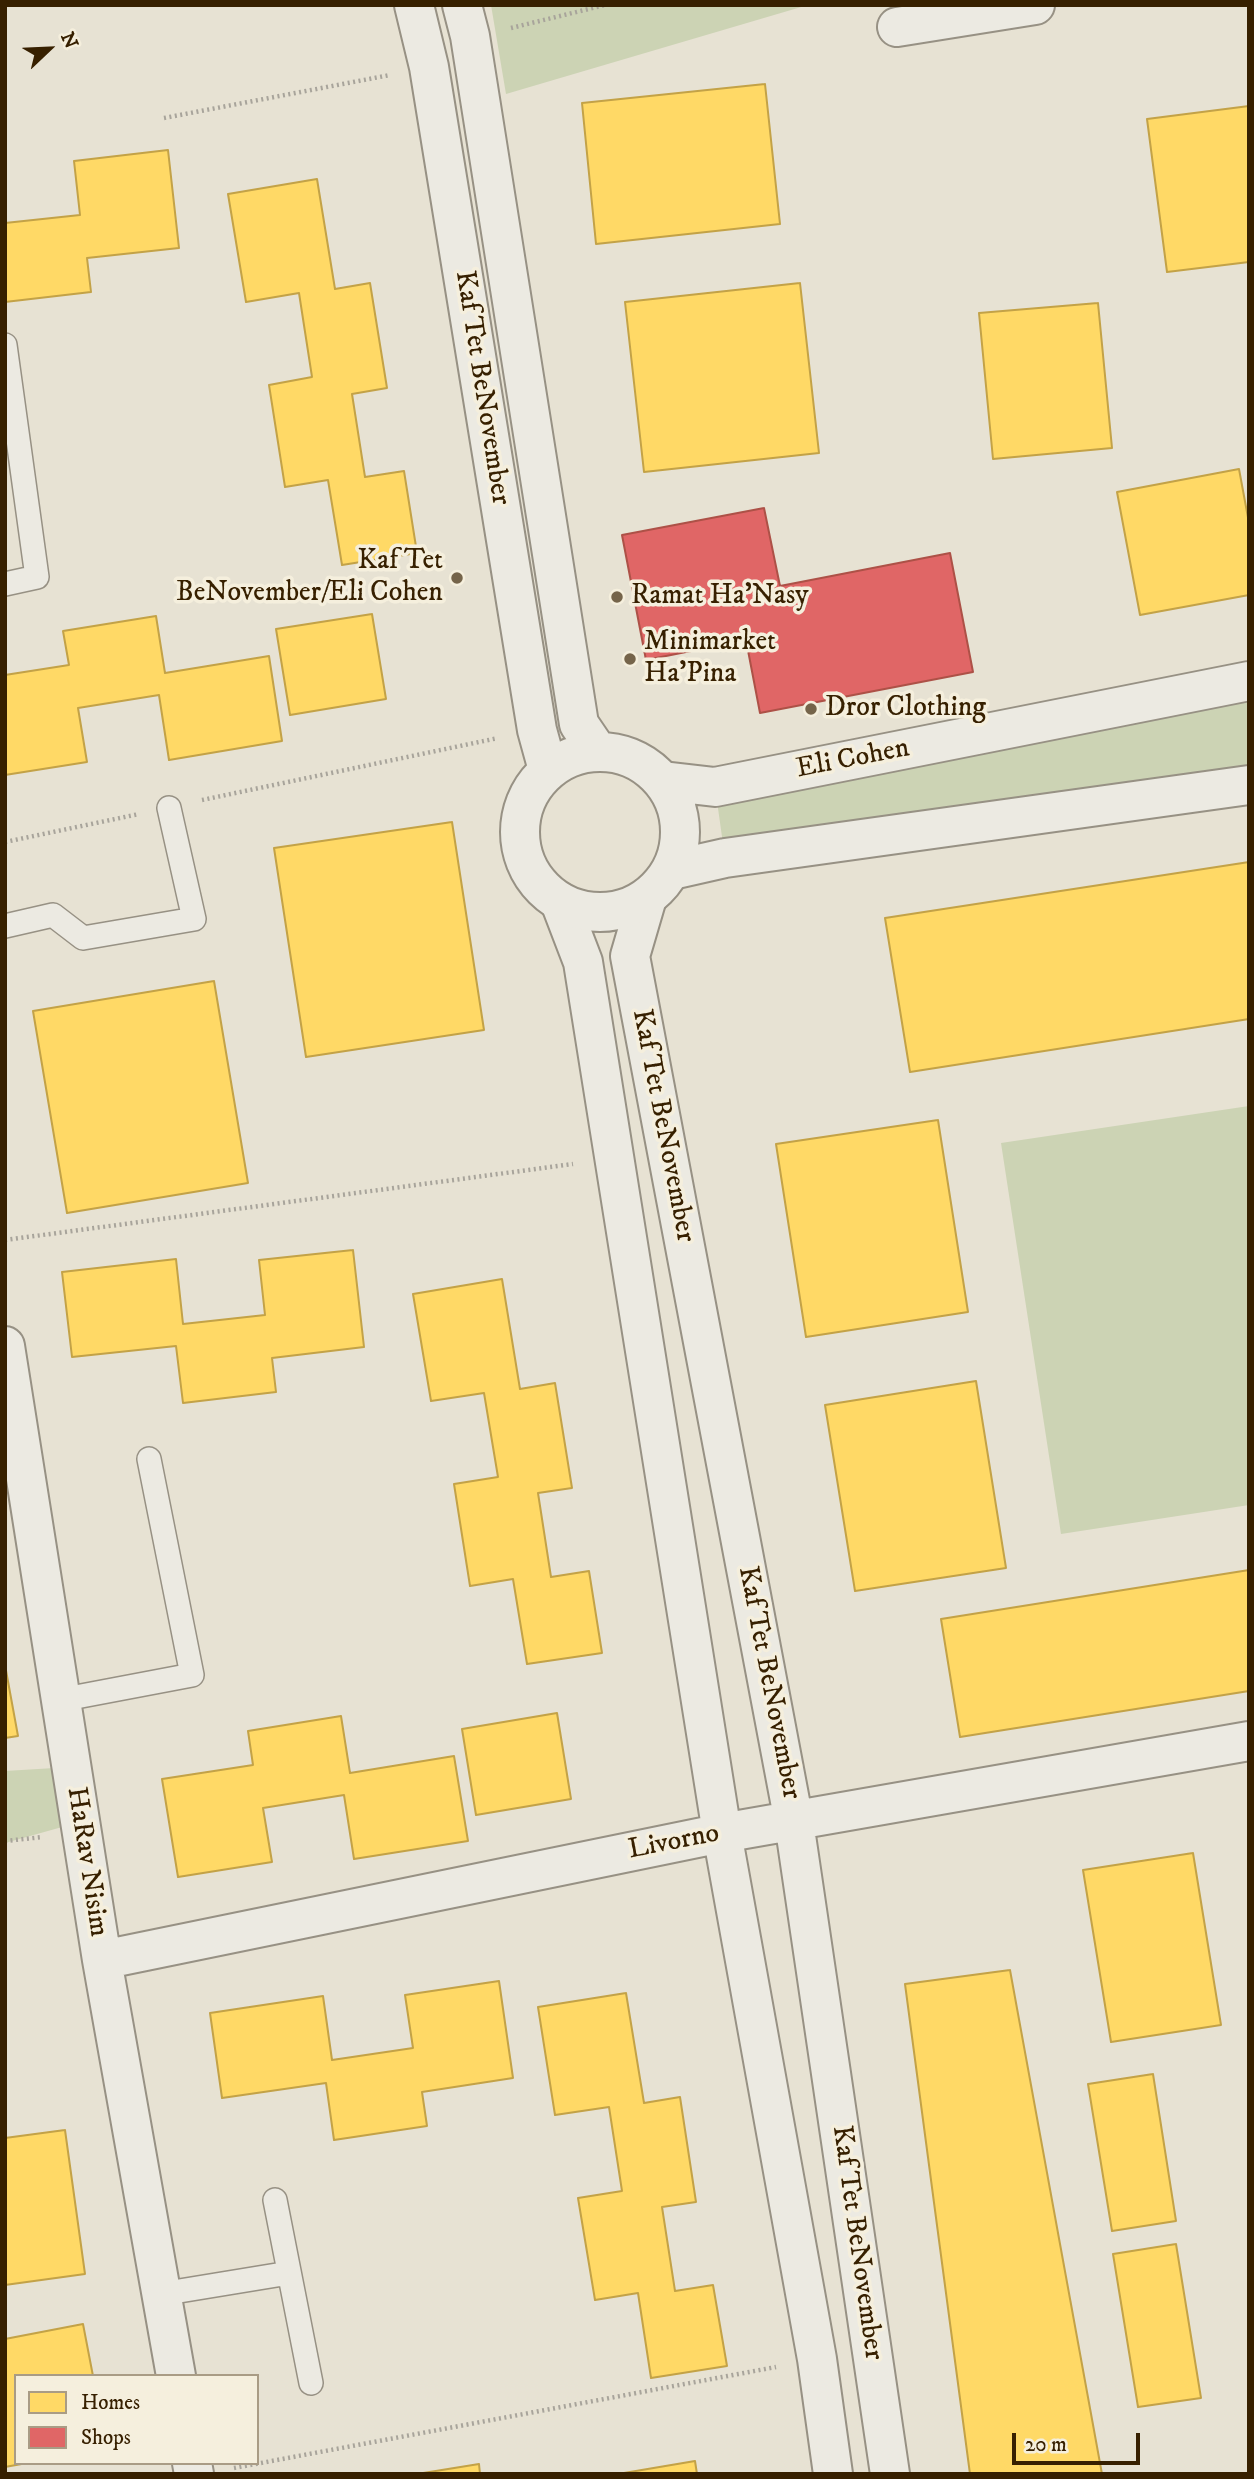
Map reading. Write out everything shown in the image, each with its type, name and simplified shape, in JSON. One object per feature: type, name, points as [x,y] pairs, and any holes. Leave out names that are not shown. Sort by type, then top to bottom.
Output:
[{"type":"street","name":"Kaf Tet BeNovember","points":[[414,5],[429,67],[537,730],[548,770]]},
{"type":"street","points":[[897,27],[1035,5]]},
{"type":"street","name":"Kaf Tet BeNovember","points":[[466,21],[579,724],[598,752]]},
{"type":"street","name":"Eli Cohen","points":[[663,781],[715,787],[1247,686]]},
{"type":"street","points":[[598,752],[626,756],[642,763],[663,781],[678,810],[680,843],[672,870],[647,898],[620,911],[593,912],[560,902],[536,880],[526,864],[520,837],[523,808],[530,792],[548,770],[571,757],[598,752]]},
{"type":"street","points":[[672,870],[725,858],[1249,785]]},
{"type":"street","name":"Kaf Tet BeNovember","points":[[647,898],[630,956],[794,1822],[890,2474]]},
{"type":"street","name":"Kaf Tet BeNovember","points":[[560,902],[583,962],[722,1833],[817,2359],[834,2474]]},
{"type":"street","name":"HaRav Nisim","points":[[5,1346],[102,1960],[176,2374]]},
{"type":"street","name":"Livorno","points":[[102,1960],[722,1833],[1249,1741]]},
{"type":"lane","points":[[5,345],[37,577],[5,583]]},
{"type":"lane","points":[[5,926],[53,915],[83,938],[194,919],[169,807]]},
{"type":"lane","points":[[60,1700],[192,1675],[149,1458]]},
{"type":"lane","points":[[275,2200],[311,2383]]},
{"type":"lane","points":[[161,2294],[289,2273]]},
{"type":"path","points":[[466,21],[605,5]]},
{"type":"path","points":[[164,118],[381,77]]},
{"type":"path","points":[[5,842],[537,730]]},
{"type":"path","points":[[5,1240],[614,1159]]},
{"type":"path","points":[[259,2464],[817,2359]]},
{"type":"path","points":[[233,2469],[254,2465]]},
{"type":"green space","points":[[491,5],[808,5],[506,94]]},
{"type":"green space","points":[[1249,681],[1249,785],[725,858],[715,787]]},
{"type":"green space","points":[[1249,1106],[1249,1505],[1061,1534],[1001,1143]]},
{"type":"green space","points":[[71,1767],[80,1822],[5,1843],[5,1771]]},
{"type":"building: Homes","points":[[765,84],[780,224],[596,244],[582,103]]},
{"type":"building: Homes","points":[[1249,106],[1249,262],[1167,272],[1147,119]]},
{"type":"building: Homes","points":[[168,150],[179,248],[87,258],[91,292],[5,302],[5,223],[80,215],[74,161]]},
{"type":"building: Homes","points":[[317,179],[335,289],[370,283],[387,388],[352,394],[365,477],[404,471],[417,553],[342,565],[328,480],[285,487],[269,385],[312,377],[299,293],[246,302],[228,194]]},
{"type":"building: Homes","points":[[800,283],[819,453],[644,472],[625,302]]},
{"type":"building: Homes","points":[[1098,303],[1112,448],[993,459],[979,313]]},
{"type":"building: Homes","points":[[1239,469],[1249,523],[1249,595],[1140,615],[1117,492]]},
{"type":"building: Homes","points":[[372,614],[386,699],[290,715],[276,629]]},
{"type":"building: Homes","points":[[156,616],[165,673],[269,656],[282,741],[169,760],[159,695],[78,708],[87,762],[5,775],[5,675],[69,665],[63,631]]},
{"type":"building: Homes","points":[[452,822],[484,1030],[306,1057],[274,848]]},
{"type":"building: Homes","points":[[1249,862],[1249,1019],[910,1072],[885,918]]},
{"type":"building: Homes","points":[[214,981],[248,1183],[67,1213],[33,1011]]},
{"type":"building: Homes","points":[[938,1120],[968,1312],[806,1337],[776,1144]]},
{"type":"building: Homes","points":[[353,1250],[364,1347],[272,1358],[276,1392],[183,1403],[176,1346],[72,1357],[62,1272],[176,1259],[183,1324],[265,1315],[259,1260]]},
{"type":"building: Homes","points":[[502,1279],[520,1389],[555,1383],[572,1488],[538,1493],[551,1577],[589,1571],[602,1653],[527,1664],[513,1579],[470,1586],[454,1484],[498,1477],[484,1393],[431,1401],[413,1294]]},
{"type":"building: Homes","points":[[976,1381],[1006,1568],[855,1591],[825,1405]]},
{"type":"building: Homes","points":[[1249,1570],[1249,1691],[960,1737],[941,1619]]},
{"type":"building: Homes","points":[[5,1665],[18,1736],[5,1738]]},
{"type":"building: Homes","points":[[557,1713],[571,1799],[476,1815],[462,1729]]},
{"type":"building: Homes","points":[[341,1716],[350,1773],[454,1756],[468,1841],[354,1859],[344,1795],[263,1808],[272,1862],[178,1877],[162,1779],[253,1765],[248,1731]]},
{"type":"building: Homes","points":[[1193,1853],[1221,2025],[1111,2042],[1083,1870]]},
{"type":"building: Homes","points":[[1010,1970],[1102,2474],[970,2474],[905,1984]]},
{"type":"building: Homes","points":[[499,1981],[513,2078],[422,2092],[427,2126],[334,2140],[326,2083],[222,2098],[210,2013],[323,1996],[332,2060],[413,2048],[405,1995]]},
{"type":"building: Homes","points":[[626,1993],[644,2103],[680,2097],[696,2202],[662,2207],[675,2291],[713,2285],[727,2366],[651,2378],[638,2293],[595,2300],[578,2198],[622,2191],[609,2107],[555,2115],[538,2007]]},
{"type":"building: Homes","points":[[1153,2074],[1176,2221],[1112,2231],[1088,2084]]},
{"type":"building: Homes","points":[[65,2130],[85,2274],[5,2285],[5,2138]]},
{"type":"building: Homes","points":[[1176,2244],[1201,2398],[1138,2407],[1113,2254]]},
{"type":"building: Homes","points":[[83,2324],[93,2374],[14,2374],[16,2465],[5,2467],[5,2339]]},
{"type":"building: Homes","points":[[695,2461],[697,2474],[618,2474]]},
{"type":"building: Homes","points":[[479,2464],[480,2474],[417,2474]]},
{"type":"building: Shops","points":[[764,508],[780,586],[950,553],[973,672],[760,713],[746,640],[646,660],[622,535]]},
{"type":"place","name":"Kaf Tet BeNovember/Eli Cohen","points":[[457,578]]},
{"type":"place","name":"Ramat Ha'Nasy","points":[[617,597]]},
{"type":"place","name":"Minimarket Ha'Pina","points":[[630,659]]},
{"type":"place","name":"Dror Clothing","points":[[811,709]]}]
